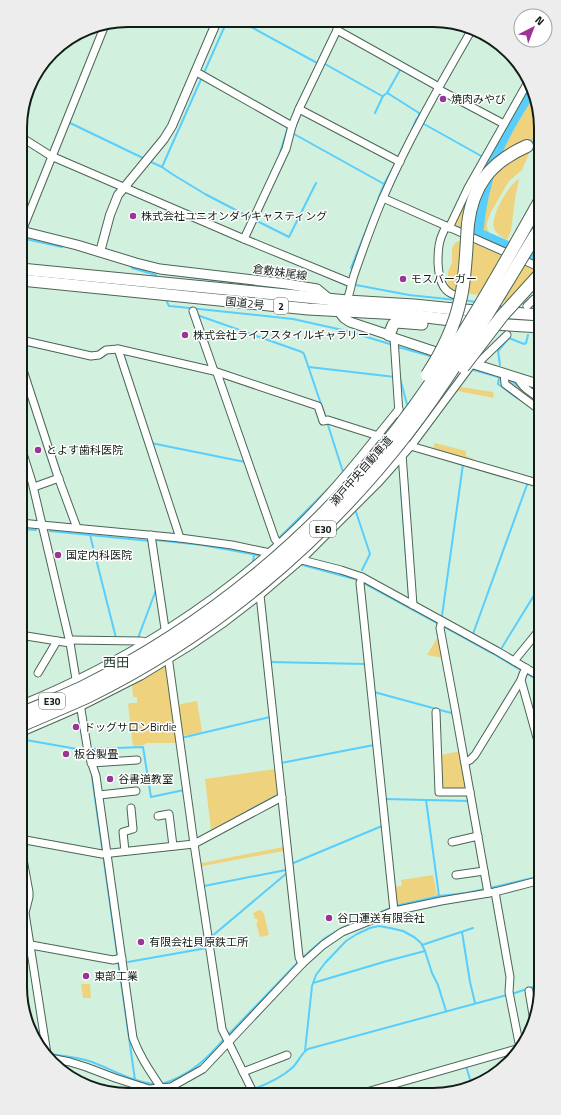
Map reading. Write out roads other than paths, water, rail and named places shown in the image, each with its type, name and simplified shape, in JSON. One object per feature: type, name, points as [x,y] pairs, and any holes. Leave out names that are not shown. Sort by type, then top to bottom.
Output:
[{"type":"highway","points":[[351,484],[392,429],[428,374],[444,345],[454,322],[461,300],[468,224],[472,203],[478,188],[500,161],[508,155],[527,146]]},
{"type":"highway","name":"瀬戸中央自動車道","points":[[27,711],[82,687],[156,646],[220,603],[276,558],[302,534],[351,484],[398,428],[439,371],[489,291],[534,212]]},
{"type":"highway","name":"瀬戸中央自動車道","points":[[27,723],[87,697],[175,647],[226,612],[285,565],[310,542],[407,440],[534,238]]},
{"type":"highway","name":"国道2号","points":[[27,270],[329,299],[414,304],[465,304],[534,314]]},
{"type":"highway","name":"国道2号","points":[[27,281],[301,308],[401,314],[476,323],[534,327]]},
{"type":"highway","points":[[407,440],[502,316],[534,281]]},
{"type":"highway","points":[[392,337],[393,325],[396,322],[427,324],[476,323]]},
{"type":"main road","name":"倉敷妹尾線","points":[[27,232],[77,245],[136,264],[160,269],[317,289],[329,299],[344,318],[350,322],[471,367],[504,377],[518,378],[534,383]]},
{"type":"street","points":[[100,252],[110,215],[118,195],[164,139],[172,126],[214,27]]},
{"type":"street","points":[[244,239],[286,149],[290,125],[338,27]]},
{"type":"street","points":[[27,216],[102,30]]},
{"type":"street","points":[[337,30],[504,124]]},
{"type":"street","points":[[339,311],[347,300],[351,283],[366,240],[398,161],[469,34]]},
{"type":"street","points":[[201,75],[290,125]]},
{"type":"street","points":[[465,304],[466,296],[458,296],[449,292],[445,289],[440,279],[438,261],[440,242],[468,188],[525,87]]},
{"type":"street","points":[[299,109],[398,161]]},
{"type":"street","points":[[27,140],[51,157],[351,283]]},
{"type":"street","points":[[383,198],[534,265]]},
{"type":"street","points":[[526,306],[534,299]]},
{"type":"street","points":[[193,311],[275,539],[271,550]]},
{"type":"street","points":[[413,605],[402,457],[407,440],[471,367],[507,335]]},
{"type":"street","points":[[392,337],[399,409],[407,440]]},
{"type":"street","points":[[27,341],[91,356],[99,355],[106,350],[114,350],[214,370],[318,406],[324,421],[327,420],[407,440],[464,461],[534,482]]},
{"type":"street","points":[[114,350],[149,444],[180,538]]},
{"type":"street","points":[[504,377],[504,384],[534,406]]},
{"type":"street","points":[[518,378],[519,382],[534,394]]},
{"type":"street","points":[[27,382],[77,528]]},
{"type":"street","points":[[27,702],[126,654],[199,607],[254,566],[311,513],[345,476],[399,409]]},
{"type":"street","points":[[27,730],[80,707],[141,676],[169,660],[225,622],[299,563],[402,457]]},
{"type":"street","points":[[27,465],[34,487],[69,641],[88,752],[96,776],[104,854],[133,1038],[144,1063],[161,1088]]},
{"type":"street","points":[[34,487],[59,478]]},
{"type":"street","points":[[27,524],[232,544],[271,550],[299,563],[341,570],[413,605],[441,624],[514,661],[524,673],[534,675]]},
{"type":"street","points":[[151,535],[180,738],[193,843],[222,1029],[250,1088]]},
{"type":"street","points":[[361,580],[393,908]]},
{"type":"street","points":[[258,597],[267,662],[301,961]]},
{"type":"street","points":[[441,624],[484,870],[510,977],[509,994],[518,1040]]},
{"type":"street","points":[[27,636],[57,641],[145,642]]},
{"type":"street","points":[[514,661],[534,637]]},
{"type":"street","points":[[38,673],[57,641]]},
{"type":"street","points":[[465,762],[476,755],[524,673]]},
{"type":"street","points":[[524,673],[523,690],[534,728]]},
{"type":"street","points":[[436,712],[439,792],[470,792]]},
{"type":"street","points":[[91,763],[137,760]]},
{"type":"street","points":[[99,795],[136,791]]},
{"type":"street","points":[[27,841],[104,854],[193,843],[282,797]]},
{"type":"street","points":[[125,851],[123,832],[133,829],[131,808]]},
{"type":"street","points":[[158,816],[169,814],[173,846]]},
{"type":"street","points":[[452,842],[478,836]]},
{"type":"street","points":[[456,876],[484,870]]},
{"type":"street","points":[[169,1088],[203,1069],[226,1039],[301,961],[342,932],[393,908],[441,901],[534,882]]},
{"type":"street","points":[[27,886],[29,896],[27,904]]},
{"type":"street","points":[[27,922],[47,1047]]},
{"type":"street","points":[[27,945],[113,960],[120,959]]},
{"type":"street","points":[[529,991],[532,1007]]},
{"type":"street","points":[[380,1088],[511,1051]]},
{"type":"street","points":[[243,1072],[287,1055]]},
{"type":"street","points":[[56,1057],[146,1088]]},
{"type":"waterway","points":[[162,167],[224,27]]},
{"type":"waterway","points":[[251,27],[319,64]]},
{"type":"waterway","points":[[325,64],[382,96],[387,93],[389,94],[419,113],[416,120],[418,121]]},
{"type":"waterway","points":[[387,93],[400,70]]},
{"type":"waterway","points":[[528,94],[505,134],[496,153],[485,187],[478,231],[479,234],[534,258]]},
{"type":"waterway","points":[[375,113],[383,96]]},
{"type":"waterway","points":[[412,130],[416,120]]},
{"type":"waterway","points":[[68,122],[145,159]]},
{"type":"waterway","points":[[424,124],[483,157]]},
{"type":"waterway","points":[[280,153],[288,127]]},
{"type":"waterway","points":[[294,134],[384,184],[378,199]]},
{"type":"waterway","points":[[149,161],[162,167],[205,194],[251,218]]},
{"type":"waterway","points":[[384,184],[393,168]]},
{"type":"waterway","points":[[255,220],[289,237],[316,183]]},
{"type":"waterway","points":[[351,268],[378,200]]},
{"type":"waterway","points":[[455,226],[463,229]]},
{"type":"waterway","points":[[473,233],[479,234]]},
{"type":"waterway","points":[[27,239],[62,247]]},
{"type":"waterway","points":[[132,268],[156,275]]},
{"type":"waterway","points":[[314,271],[346,285]]},
{"type":"waterway","points":[[356,285],[409,295],[456,300]]},
{"type":"waterway","points":[[464,300],[475,302]]},
{"type":"waterway","points":[[167,302],[169,306],[293,319],[347,331],[393,345]]},
{"type":"waterway","points":[[197,315],[302,352],[321,404]]},
{"type":"waterway","points":[[500,365],[498,351],[509,338],[524,344],[526,343],[528,335]]},
{"type":"waterway","points":[[27,345],[45,349]]},
{"type":"waterway","points":[[398,347],[434,357]]},
{"type":"waterway","points":[[309,367],[395,377]]},
{"type":"waterway","points":[[470,369],[502,378]]},
{"type":"waterway","points":[[399,377],[408,408]]},
{"type":"waterway","points":[[499,378],[498,384],[517,398]]},
{"type":"waterway","points":[[507,380],[511,381],[522,389]]},
{"type":"waterway","points":[[320,404],[326,418]]},
{"type":"waterway","points":[[327,422],[344,475]]},
{"type":"waterway","points":[[151,443],[245,462]]},
{"type":"waterway","points":[[442,616],[463,464]]},
{"type":"waterway","points":[[473,634],[528,482]]},
{"type":"waterway","points":[[280,537],[333,484]]},
{"type":"waterway","points":[[401,489],[409,597]]},
{"type":"waterway","points":[[260,505],[269,531]]},
{"type":"waterway","points":[[356,512],[370,554],[362,570]]},
{"type":"waterway","points":[[27,529],[36,530]]},
{"type":"waterway","points":[[50,531],[150,541]]},
{"type":"waterway","points":[[90,535],[116,638]]},
{"type":"waterway","points":[[155,540],[202,545],[263,556]]},
{"type":"waterway","points":[[253,563],[254,555]]},
{"type":"waterway","points":[[299,564],[358,580]]},
{"type":"waterway","points":[[362,582],[439,624]]},
{"type":"waterway","points":[[138,638],[156,590]]},
{"type":"waterway","points":[[501,649],[534,595]]},
{"type":"waterway","points":[[443,626],[534,678]]},
{"type":"waterway","points":[[269,662],[366,664]]},
{"type":"waterway","points":[[525,684],[527,674]]},
{"type":"waterway","points":[[374,692],[455,714]]},
{"type":"waterway","points":[[181,738],[270,717]]},
{"type":"waterway","points":[[27,740],[83,750]]},
{"type":"waterway","points":[[281,763],[374,745]]},
{"type":"waterway","points":[[90,749],[143,747],[151,797],[184,790]]},
{"type":"waterway","points":[[92,777],[135,1080]]},
{"type":"waterway","points":[[248,811],[278,795]]},
{"type":"waterway","points":[[384,799],[469,801]]},
{"type":"waterway","points":[[426,800],[439,896]]},
{"type":"waterway","points":[[291,864],[382,826]]},
{"type":"waterway","points":[[204,886],[286,870]]},
{"type":"waterway","points":[[211,937],[287,873]]},
{"type":"waterway","points":[[490,888],[534,878]]},
{"type":"waterway","points":[[395,906],[439,896],[485,889]]},
{"type":"waterway","points":[[302,958],[325,938],[344,927],[391,908]]},
{"type":"waterway","points":[[305,1051],[312,986],[316,975],[346,941],[370,928],[379,926],[403,931],[421,943],[438,985],[446,1011]]},
{"type":"waterway","points":[[422,945],[473,928]]},
{"type":"waterway","points":[[462,932],[475,1003]]},
{"type":"waterway","points":[[128,962],[207,948]]},
{"type":"waterway","points":[[313,983],[425,951]]},
{"type":"waterway","points":[[227,1036],[299,961]]},
{"type":"waterway","points":[[512,994],[534,986]]},
{"type":"waterway","points":[[256,1088],[288,1072],[308,1049],[507,995]]},
{"type":"waterway","points":[[161,1084],[171,1081],[188,1072],[204,1060],[224,1039]]},
{"type":"waterway","points":[[54,1055],[87,1060],[130,1078],[153,1084]]},
{"type":"waterway","points":[[466,1066],[470,1081]]},
{"type":"tunnel","points":[[527,146],[534,144]]},
{"type":"place","name":"焼肉みやび","points":[[443,99]]},
{"type":"place","name":"株式会社ユニオンダイキャスティング","points":[[133,216]]},
{"type":"place","name":"モスバーガー","points":[[403,279]]},
{"type":"place","name":"株式会社ライフスタイルギャラリー","points":[[185,335]]},
{"type":"place","name":"とよす歯科医院","points":[[38,450]]},
{"type":"place","name":"国定内科医院","points":[[58,555]]},
{"type":"place","name":"ドッグサロンBirdie","points":[[76,727]]},
{"type":"place","name":"板谷製畳","points":[[66,754]]},
{"type":"place","name":"谷書道教室","points":[[110,779]]},
{"type":"place","name":"谷口運送有限会社","points":[[329,918]]},
{"type":"place","name":"有限会社貝原鉄工所","points":[[141,942]]},
{"type":"place","name":"東部工業","points":[[86,976]]},
{"type":"district","name":"西田","points":[[116,662]]}]
